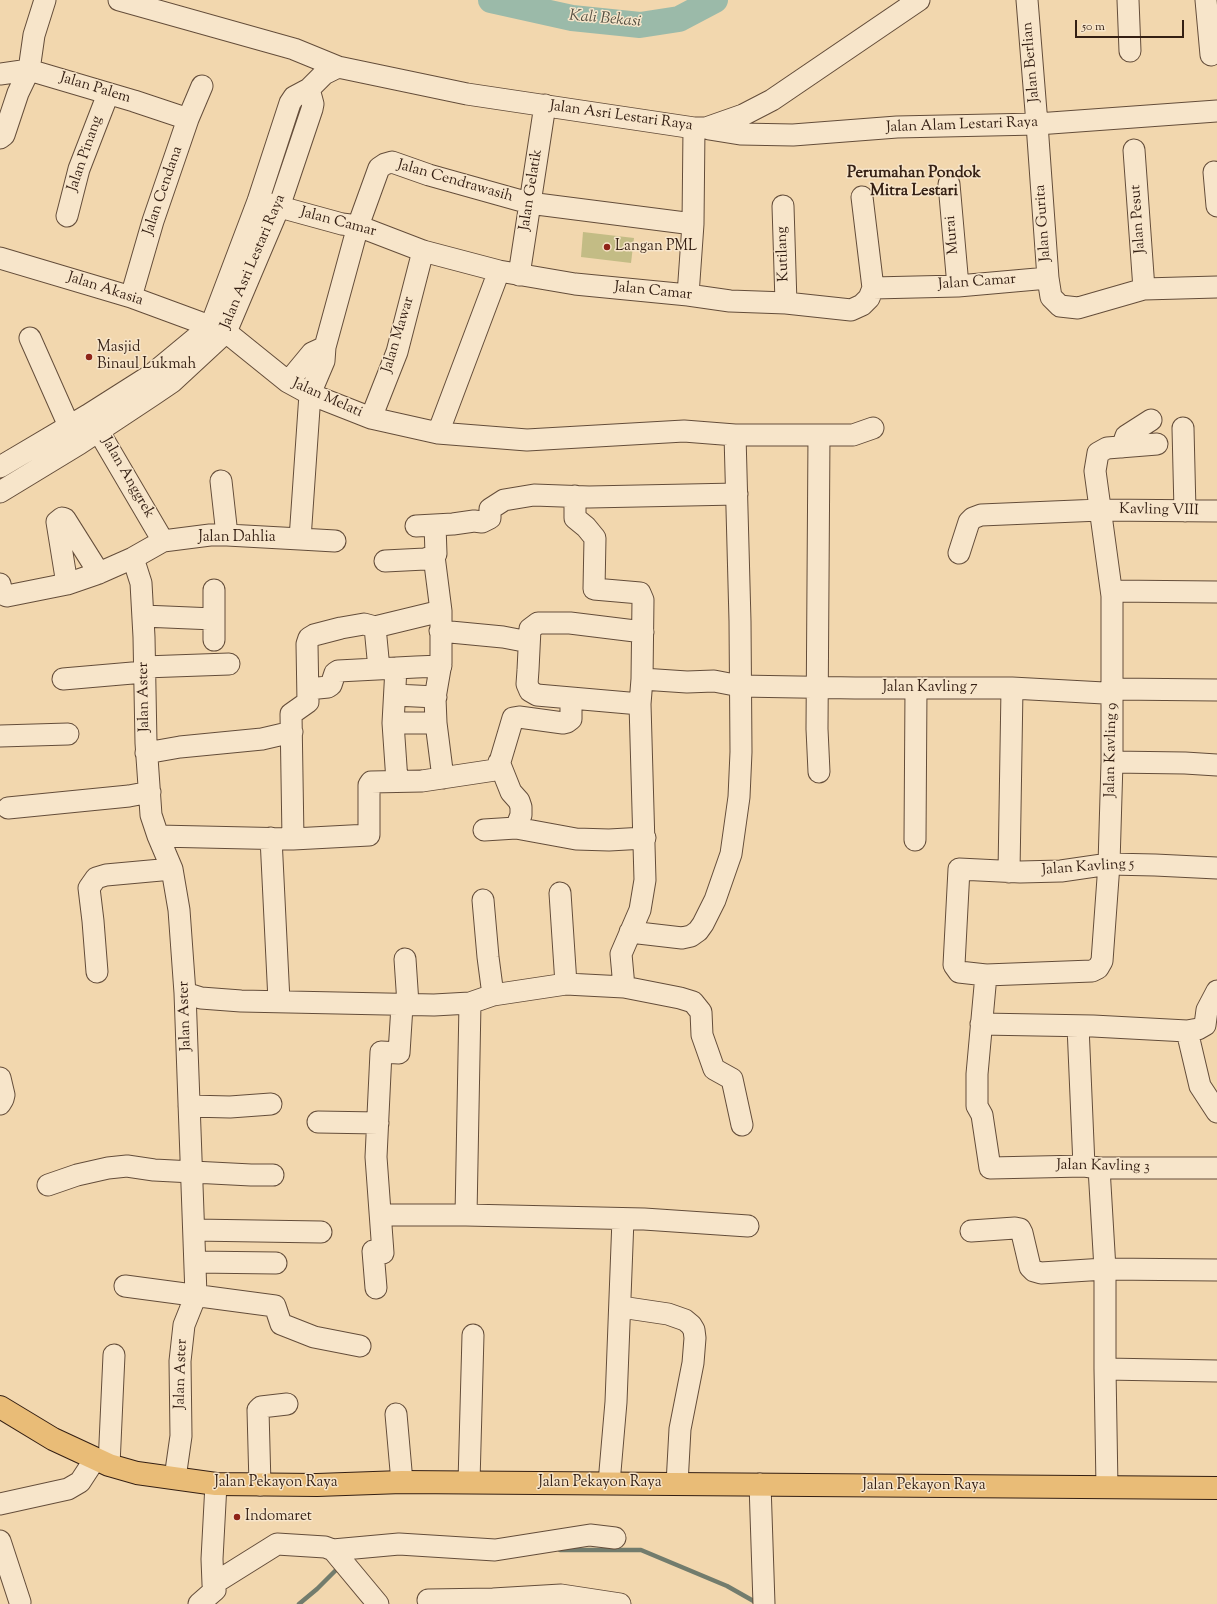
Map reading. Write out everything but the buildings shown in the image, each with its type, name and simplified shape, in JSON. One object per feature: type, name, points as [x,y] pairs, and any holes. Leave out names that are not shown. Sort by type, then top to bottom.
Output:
[{"type":"main road","name":"Jalan Pekayon Raya","points":[[0,1407],[53,1439],[102,1462],[137,1473],[216,1484],[317,1485],[402,1482],[469,1482],[1217,1488]]},
{"type":"street","points":[[0,138],[4,135],[18,93],[30,70],[34,35],[45,0]]},
{"type":"street","name":"Jalan Asri Lestari Raya","points":[[119,0],[294,49],[338,67],[467,94],[700,128],[743,115],[772,100],[919,0]]},
{"type":"street","name":"Jalan Berlian","points":[[1027,0],[1037,124]]},
{"type":"street","points":[[1128,0],[1130,51]]},
{"type":"street","points":[[1206,0],[1211,55]]},
{"type":"street","name":"Jalan Asri Lestari Raya","points":[[217,330],[213,320],[258,200],[290,103],[294,97],[309,89],[324,74],[338,67]]},
{"type":"street","name":"Jalan Palem","points":[[0,74],[30,70],[188,119]]},
{"type":"street","name":"Jalan Cendana","points":[[132,297],[153,221],[188,119],[202,86]]},
{"type":"street","name":"Jalan Asri Lestari Raya","points":[[0,492],[37,470],[94,422],[172,382],[217,330],[279,208],[312,109],[313,104],[309,89]]},
{"type":"street","name":"Jalan Pinang","points":[[67,216],[79,170],[108,94]]},
{"type":"street","name":"Jalan Gelatik","points":[[509,273],[529,203],[545,105]]},
{"type":"street","name":"Jalan Alam Lestari Raya","points":[[700,128],[740,134],[767,136],[897,127],[1037,124],[1217,111]]},
{"type":"street","name":"Jalan Gurita","points":[[1037,124],[1048,278],[1051,297],[1060,306],[1071,308],[1083,307],[1144,289]]},
{"type":"street","points":[[688,295],[700,128]]},
{"type":"street","name":"Jalan Pesut","points":[[1134,150],[1144,289]]},
{"type":"street","name":"Jalan Cendrawasih","points":[[310,394],[324,361],[325,347],[358,226],[379,168],[385,164],[392,162],[429,175],[529,203],[597,213],[693,224]]},
{"type":"street","points":[[1214,172],[1217,206]]},
{"type":"street","name":"Murai","points":[[949,184],[958,286]]},
{"type":"street","points":[[862,197],[873,288]]},
{"type":"street","name":"Jalan Camar","points":[[258,200],[279,208],[342,224],[358,226],[423,251],[509,273],[575,284],[688,295],[730,301],[786,303],[851,310],[862,305],[869,298],[873,288],[958,286],[1048,278]]},
{"type":"street","name":"Kutilang","points":[[783,206],[786,303]]},
{"type":"street","name":"Jalan Mawar","points":[[371,418],[397,352],[423,251]]},
{"type":"street","name":"Jalan Akasia","points":[[0,258],[132,297],[217,330]]},
{"type":"street","points":[[438,433],[509,273]]},
{"type":"street","points":[[1144,289],[1217,287]]},
{"type":"street","name":"Jalan Melati","points":[[217,330],[288,382],[310,394],[371,418],[438,433],[527,440],[645,432],[684,431],[735,435],[853,435],[873,428]]},
{"type":"street","points":[[30,338],[70,426]]},
{"type":"street","points":[[288,382],[312,353],[325,347]]},
{"type":"street","points":[[300,539],[310,394]]},
{"type":"street","points":[[1122,447],[1126,436],[1151,420]]},
{"type":"street","name":"Jalan Asri Lestari Raya","points":[[0,467],[70,426],[94,422]]},
{"type":"street","name":"Jalan Anggrek","points":[[94,422],[163,541]]},
{"type":"street","points":[[1183,428],[1185,511]]},
{"type":"street","points":[[630,932],[682,938],[691,936],[698,931],[715,900],[731,854],[739,797],[741,752],[740,621],[735,435]]},
{"type":"street","points":[[818,435],[817,728],[819,772]]},
{"type":"street","name":"Jalan Kavling 9","points":[[959,972],[986,975],[1092,971],[1098,968],[1102,961],[1112,762],[1112,591],[1095,471],[1098,453],[1107,448],[1157,444]]},
{"type":"street","points":[[26,452],[37,470]]},
{"type":"street","points":[[221,481],[228,535]]},
{"type":"street","points":[[443,778],[436,723],[436,697],[441,666],[441,611],[434,556],[436,554],[426,526],[474,521],[482,522],[490,518],[490,509],[504,500],[534,495],[575,496],[737,494]]},
{"type":"street","points":[[575,496],[575,518],[586,527],[595,538],[594,589],[640,593],[643,600],[642,679],[640,704],[645,880],[640,910],[621,954],[624,986]]},
{"type":"street","name":"Kavling VIII","points":[[959,553],[969,522],[973,518],[981,515],[1100,510],[1217,512]]},
{"type":"street","points":[[67,584],[57,522],[62,518],[65,519],[99,573]]},
{"type":"street","name":"Jalan Dahlia","points":[[0,584],[2,594],[6,596],[67,584],[99,573],[133,558],[163,541],[210,535],[228,535],[335,541]]},
{"type":"street","points":[[385,561],[425,559],[434,556]]},
{"type":"street","name":"Jalan Aster","points":[[133,558],[141,583],[146,753],[151,815],[172,869],[180,918],[185,993],[196,1295],[184,1326],[180,1361],[181,1436],[175,1478]]},
{"type":"street","points":[[214,590],[214,640]]},
{"type":"street","points":[[1112,591],[1217,592]]},
{"type":"street","points":[[293,839],[291,714],[308,702],[308,638],[341,628],[364,624],[375,627],[441,611]]},
{"type":"street","points":[[143,616],[214,619]]},
{"type":"street","points":[[640,704],[537,695],[530,691],[528,684],[529,642],[530,629],[538,623],[570,623],[643,632]]},
{"type":"street","points":[[375,627],[395,695],[393,723],[397,781]]},
{"type":"street","points":[[440,631],[529,642]]},
{"type":"street","points":[[63,679],[144,669],[229,664]]},
{"type":"street","points":[[308,689],[328,687],[331,684],[335,673],[338,671],[441,666]]},
{"type":"street","name":"Jalan Kavling 7","points":[[642,679],[687,682],[714,681],[740,686],[916,689],[1012,688],[1104,693],[1113,689],[1217,690]]},
{"type":"street","points":[[1008,872],[1012,688]]},
{"type":"street","points":[[915,840],[916,689]]},
{"type":"street","points":[[395,695],[436,697]]},
{"type":"street","points":[[158,836],[293,839],[369,835],[369,785],[373,782],[422,781],[495,770],[513,718],[519,716],[563,723],[567,722],[571,718],[571,698]]},
{"type":"street","points":[[393,723],[436,723]]},
{"type":"street","points":[[146,753],[180,747],[262,739],[292,732]]},
{"type":"street","points":[[0,736],[68,734]]},
{"type":"street","points":[[499,762],[511,792],[519,801],[521,807],[521,815],[516,828]]},
{"type":"street","points":[[1112,762],[1217,765]]},
{"type":"street","points":[[8,808],[100,800],[150,792]]},
{"type":"street","points":[[484,830],[516,828],[576,839],[609,840],[645,838]]},
{"type":"street","points":[[271,838],[279,1001]]},
{"type":"street","name":"Jalan Kavling 5","points":[[959,972],[954,965],[959,869],[1008,872],[1061,871],[1108,864],[1155,864],[1217,868]]},
{"type":"street","points":[[96,972],[93,921],[89,888],[96,878],[106,875],[172,869]]},
{"type":"street","points":[[560,892],[566,984]]},
{"type":"street","points":[[483,900],[493,995]]},
{"type":"street","points":[[376,1288],[373,1251],[384,1254],[376,1157],[381,1052],[399,1053],[405,1005],[405,959]]},
{"type":"street","points":[[986,975],[981,1024],[1093,1026],[1187,1031],[1198,1030],[1205,1025],[1207,1010],[1217,991]]},
{"type":"street","points":[[185,993],[201,998],[241,1001],[434,1006],[470,1003],[493,995],[566,984],[624,986],[680,998],[693,1002],[701,1012],[702,1035],[714,1069],[732,1079],[742,1125]]},
{"type":"street","points":[[466,1215],[470,1003]]},
{"type":"street","name":"Jalan Kavling 3","points":[[981,1024],[977,1074],[978,1106],[982,1115],[990,1168],[1217,1168]]},
{"type":"street","points":[[1078,1026],[1092,1167],[1105,1269],[1107,1487]]},
{"type":"street","points":[[1187,1031],[1200,1086],[1217,1112]]},
{"type":"street","points":[[0,1078],[4,1095],[4,1100],[0,1104]]},
{"type":"street","points":[[189,1106],[230,1107],[271,1104]]},
{"type":"street","points":[[318,1122],[378,1123]]},
{"type":"street","points":[[48,1184],[77,1175],[114,1167],[127,1166],[154,1170],[273,1175]]},
{"type":"street","points":[[381,1215],[623,1218],[748,1226]]},
{"type":"street","points":[[609,1483],[616,1402],[621,1307],[623,1218]]},
{"type":"street","points":[[971,1231],[1020,1229],[1030,1267],[1034,1271],[1041,1273],[1105,1269],[1217,1270]]},
{"type":"street","points":[[194,1230],[321,1232]]},
{"type":"street","points":[[195,1262],[276,1263]]},
{"type":"street","points":[[125,1286],[275,1306],[282,1324],[314,1337],[360,1346]]},
{"type":"street","points":[[621,1307],[668,1314],[685,1320],[694,1330],[695,1338],[693,1363],[680,1429],[677,1484]]},
{"type":"street","points":[[469,1482],[473,1335]]},
{"type":"street","points":[[0,1504],[68,1489],[80,1482],[102,1462],[114,1355]]},
{"type":"street","points":[[1105,1369],[1217,1371]]},
{"type":"street","points":[[260,1484],[258,1410],[261,1407],[287,1404]]},
{"type":"street","points":[[396,1414],[402,1482]]},
{"type":"street","points":[[216,1484],[212,1559],[216,1592]]},
{"type":"street","points":[[760,1484],[764,1597]]},
{"type":"street","points":[[199,1604],[278,1544],[325,1547],[333,1550],[399,1544],[495,1550],[584,1536],[615,1538]]},
{"type":"street","points":[[0,1541],[20,1602]]},
{"type":"street","points":[[333,1550],[378,1604]]},
{"type":"street","points":[[428,1600],[494,1599],[561,1595],[620,1604]]},
{"type":"shaded area","name":"Langan PML","points":[[583,232],[634,238],[631,263],[581,257]]},
{"type":"waterway","name":"Kali Bekasi","points":[[491,0],[572,18],[640,25],[679,19],[715,0]]},
{"type":"waterway","points":[[560,1550],[641,1550],[727,1586],[757,1603]]},
{"type":"waterway","points":[[299,1604],[317,1589],[340,1566]]},
{"type":"place","name":"Langan PML","points":[[607,247]]},
{"type":"place","name":"Masjid Binaul Lukmah","points":[[89,357]]},
{"type":"place","name":"Indomaret","points":[[237,1517]]},
{"type":"district","name":"Perumahan Pondok Mitra Lestari","points":[[914,183]]}]
